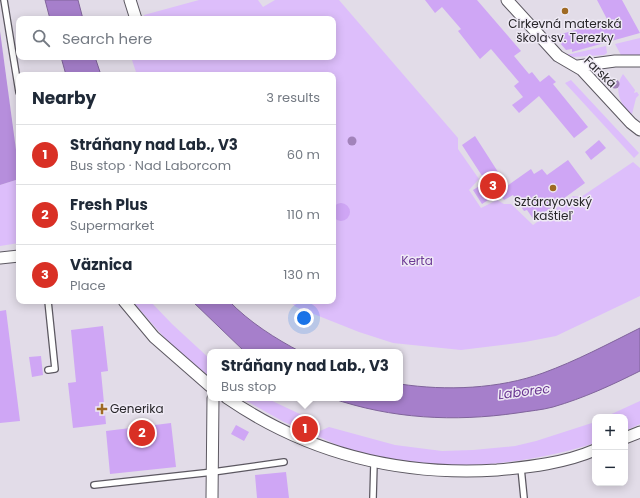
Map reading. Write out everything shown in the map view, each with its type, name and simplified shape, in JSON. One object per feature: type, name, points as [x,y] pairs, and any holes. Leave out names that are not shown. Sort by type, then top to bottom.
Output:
[{"type":"street","points":[[130,0],[135,16]]},
{"type":"street","name":"Farská","points":[[507,0],[558,56],[578,66],[631,123],[640,130]]},
{"type":"street","points":[[578,66],[615,61],[640,61]]},
{"type":"street","points":[[0,258],[16,256]]},
{"type":"street","points":[[126,304],[154,337],[207,383]]},
{"type":"street","points":[[212,498],[213,401]]},
{"type":"street","points":[[231,401],[247,412],[305,440],[343,454],[374,463],[402,468],[464,472],[521,468],[582,456],[592,451]]},
{"type":"street","points":[[628,437],[640,432]]},
{"type":"lane","points":[[4,0],[16,74]]},
{"type":"lane","points":[[48,304],[55,369],[48,370]]},
{"type":"lane","points":[[94,485],[213,472],[284,462]]},
{"type":"lane","points":[[373,498],[374,463]]},
{"type":"lane","points":[[521,468],[524,498]]},
{"type":"green space","name":"Kerta","points":[[199,0],[258,0],[263,7],[275,0],[339,0],[458,138],[458,149],[479,179],[469,190],[481,208],[497,200],[504,204],[511,204],[533,225],[573,196],[581,197],[633,162],[640,168],[640,296],[556,336],[525,342],[461,350],[393,343],[359,332],[296,307],[292,304],[336,304],[336,72],[136,72],[132,60],[336,60],[336,16],[144,15]]},
{"type":"green space","points":[[640,38],[640,55],[621,55],[615,44]]},
{"type":"green space","points":[[606,46],[607,53],[604,55],[573,57],[563,54],[571,54]]},
{"type":"green space","points":[[623,74],[635,90],[634,93],[637,92],[639,95],[636,98],[631,118],[624,108],[618,92],[618,86]]},
{"type":"green space","points":[[571,80],[639,153],[634,158],[565,83]]},
{"type":"green space","points":[[16,180],[16,243],[0,246],[0,185]]},
{"type":"green space","points":[[135,304],[153,304],[207,356],[207,375],[172,346]]},
{"type":"green space","points":[[246,401],[272,401],[321,424],[306,431],[284,422]]},
{"type":"green space","points":[[640,401],[640,424],[628,430],[628,414],[612,414]]},
{"type":"green space","points":[[592,423],[592,444],[538,457],[480,465],[450,466],[392,461],[357,453],[313,434],[329,427],[395,445],[442,451],[515,446],[536,441]]},
{"type":"shaded area","points":[[0,31],[16,150],[16,180],[0,185]]},
{"type":"water","points":[[45,0],[78,0],[82,16],[49,16]]},
{"type":"water","points":[[62,60],[96,60],[100,72],[65,72]]},
{"type":"water","points":[[195,304],[232,304],[263,330],[295,349],[242,349]]},
{"type":"water","name":"Laborec","points":[[640,328],[640,371],[587,395],[549,408],[493,416],[447,418],[400,414],[341,401],[403,401],[403,384],[454,388],[509,382],[543,373],[592,352]]},
{"type":"building","points":[[425,0],[477,0],[521,51],[514,56],[529,74],[532,72],[540,82],[549,75],[556,82],[553,84],[588,127],[574,138],[539,96],[519,113],[512,105],[523,97],[514,86],[519,82],[491,49],[480,59],[458,31],[461,29],[442,7],[435,13]]},
{"type":"building","points":[[597,0],[622,0],[640,33],[572,52],[572,49],[566,50],[554,36],[608,21]]},
{"type":"building","points":[[475,136],[507,186],[531,169],[534,174],[542,169],[547,175],[568,160],[585,183],[534,220],[527,210],[524,211],[513,195],[504,200],[499,193],[482,204],[473,190],[486,182],[462,145]]},
{"type":"building","points":[[599,140],[606,148],[591,160],[585,152]]},
{"type":"building","points":[[341,203],[349,209],[350,212],[347,218],[341,221],[336,219],[336,205]]},
{"type":"building","points":[[6,310],[20,421],[0,423],[0,311]]},
{"type":"building","points":[[103,326],[108,371],[101,372],[106,424],[73,428],[68,383],[76,382],[71,330]]},
{"type":"building","points":[[41,356],[43,375],[32,377],[29,357]]},
{"type":"building","points":[[171,423],[176,467],[110,474],[106,431]]},
{"type":"building","points":[[236,425],[249,432],[244,441],[231,434]]},
{"type":"building","points":[[286,472],[289,498],[257,498],[255,475]]},
{"type":"place","name":"Cirkevná materská škola sv. Terezky","points":[[565,11]]},
{"type":"place","name":"Väznica","points":[[493,186]]},
{"type":"place","name":"Sztárayovský kaštieľ","points":[[553,188]]},
{"type":"place","name":"Generika","points":[[102,409]]},
{"type":"place","name":"Stráňany nad Lab., V3","points":[[305,429]]},
{"type":"place","name":"Fresh Plus","points":[[142,433]]}]
